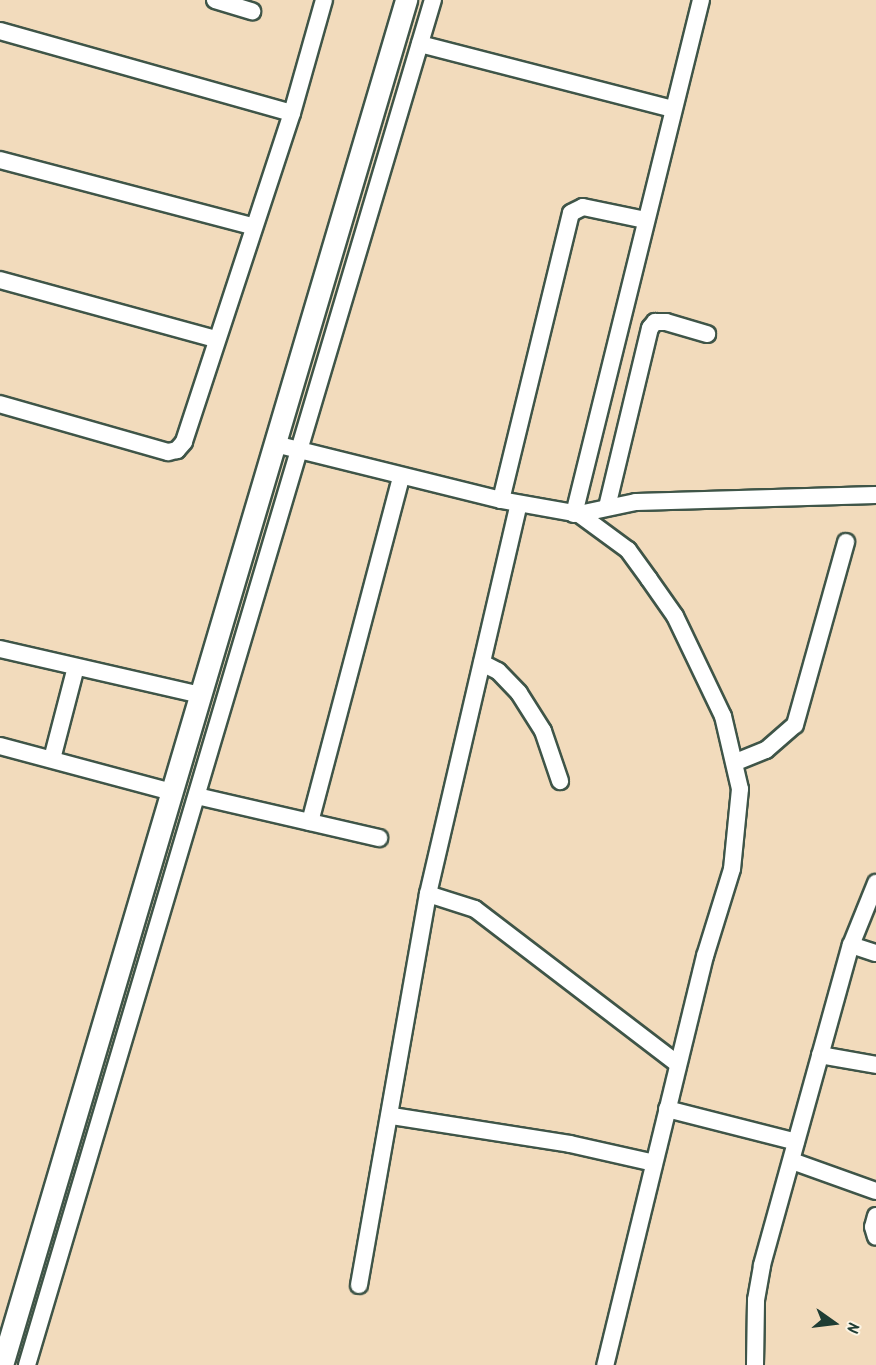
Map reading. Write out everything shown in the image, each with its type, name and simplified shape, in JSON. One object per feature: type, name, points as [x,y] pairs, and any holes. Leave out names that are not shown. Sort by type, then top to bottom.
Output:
[{"type":"main road","points":[[2,1365],[406,0]]},
{"type":"street","points":[[215,0],[252,11]]},
{"type":"street","points":[[0,404],[168,452],[177,450],[184,442],[252,226],[292,113],[324,0]]},
{"type":"street","points":[[27,1365],[433,0]]},
{"type":"street","points":[[577,514],[645,220],[701,0]]},
{"type":"street","points":[[0,31],[292,113]]},
{"type":"street","points":[[420,44],[673,109]]},
{"type":"street","points":[[0,160],[252,226]]},
{"type":"street","points":[[501,500],[571,213],[583,207],[645,220]]},
{"type":"street","points":[[0,280],[215,339]]},
{"type":"street","points":[[607,507],[650,328],[655,322],[666,322],[707,334]]},
{"type":"street","points":[[275,444],[401,477],[519,504],[577,514],[647,501],[876,495]]},
{"type":"street","points":[[310,822],[401,477]]},
{"type":"street","points":[[359,1285],[392,1116],[428,894],[519,504]]},
{"type":"street","points":[[577,514],[628,550],[675,616],[723,716],[736,762],[740,789],[732,869],[705,956],[605,1365]]},
{"type":"street","points":[[736,762],[766,750],[795,725],[846,542]]},
{"type":"street","points":[[0,649],[201,695]]},
{"type":"street","points":[[482,663],[498,671],[519,693],[543,731],[560,781]]},
{"type":"street","points":[[52,759],[76,667]]},
{"type":"street","points":[[0,746],[172,792]]},
{"type":"street","points":[[197,796],[378,838]]},
{"type":"street","points":[[755,1365],[756,1300],[796,1142],[851,945],[876,883]]},
{"type":"street","points":[[428,894],[475,909],[678,1064]]},
{"type":"street","points":[[851,945],[876,953]]},
{"type":"street","points":[[820,1054],[876,1065]]},
{"type":"street","points":[[667,1109],[796,1142]]},
{"type":"street","points":[[392,1116],[570,1144],[654,1163]]},
{"type":"street","points":[[792,1161],[876,1191]]},
{"type":"street","points":[[876,1216],[873,1227],[876,1237]]}]
